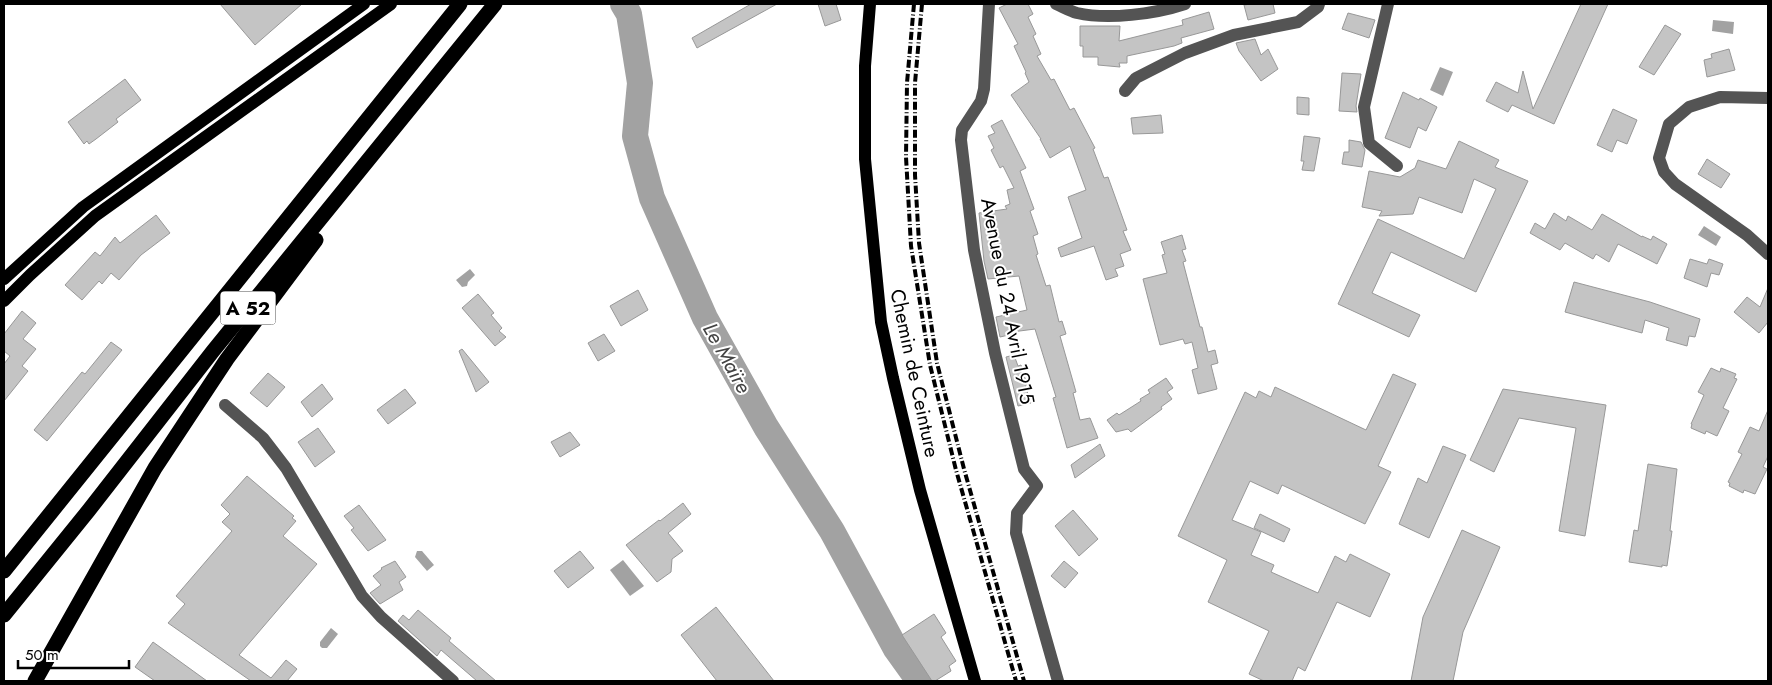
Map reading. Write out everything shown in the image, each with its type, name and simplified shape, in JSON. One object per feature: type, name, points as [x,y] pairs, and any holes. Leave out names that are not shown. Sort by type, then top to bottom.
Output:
[{"type":"highway","name":"A 52","points":[[4,571],[460,4]]},
{"type":"highway","name":"A 52","points":[[4,615],[213,351],[495,4]]},
{"type":"highway","points":[[35,681],[130,509],[194,408],[227,359],[445,67]]},
{"type":"main road","points":[[4,279],[83,207],[364,4]]},
{"type":"main road","points":[[4,301],[94,216],[391,4]]},
{"type":"main road","name":"Chemin de Ceinture","points":[[870,4],[865,66],[865,159],[881,322],[920,490],[975,681]]},
{"type":"street","name":"Avenue du 24 Avril 1915","points":[[990,4],[984,89],[981,101],[962,130],[961,140],[974,250],[995,353],[1024,468],[1037,486],[1017,513],[1016,533],[1058,681]]},
{"type":"street","points":[[1056,4],[1077,13],[1109,15],[1151,13],[1185,4]]},
{"type":"street","points":[[1125,91],[1136,78],[1185,52],[1234,35],[1298,22],[1318,7],[1319,4]]},
{"type":"street","points":[[1388,4],[1364,107],[1369,143],[1397,166]]},
{"type":"street","points":[[1768,98],[1720,97],[1689,107],[1669,124],[1659,158],[1664,172],[1675,184],[1747,235],[1768,254]]},
{"type":"street","points":[[225,405],[263,438],[286,468],[362,596],[381,617],[454,681]]},
{"type":"shaded area","points":[[1713,20],[1734,22],[1733,34],[1712,31]]},
{"type":"shaded area","points":[[1440,67],[1453,72],[1443,96],[1430,90]]},
{"type":"shaded area","points":[[1704,226],[1721,237],[1716,246],[1698,235]]},
{"type":"shaded area","points":[[470,269],[475,275],[468,282],[467,286],[462,287],[456,280]]},
{"type":"shaded area","points":[[417,551],[422,551],[434,565],[427,571],[415,557]]},
{"type":"shaded area","points":[[623,560],[644,586],[630,596],[610,570]]},
{"type":"shaded area","points":[[331,628],[338,634],[327,648],[322,648],[320,642]]},
{"type":"building","points":[[220,4],[302,4],[255,45]]},
{"type":"building","points":[[751,4],[777,4],[697,48],[692,38]]},
{"type":"building","points":[[818,4],[836,4],[841,20],[825,26]]},
{"type":"building","points":[[1007,4],[1028,4],[1033,14],[1028,17],[1036,34],[1033,36],[1041,54],[1037,56],[1051,80],[1054,79],[1070,110],[1074,108],[1095,148],[1093,149],[1104,178],[1108,177],[1127,230],[1123,231],[1131,250],[1120,254],[1124,266],[1115,269],[1118,276],[1106,280],[1094,246],[1061,257],[1058,248],[1082,238],[1068,197],[1086,190],[1070,146],[1050,158],[1041,139],[1011,95],[1029,82],[1014,46],[1018,44],[999,8]]},
{"type":"building","points":[[1273,4],[1275,13],[1248,20],[1244,5]]},
{"type":"building","points":[[1581,4],[1608,4],[1554,124],[1512,105],[1508,112],[1486,101],[1496,82],[1518,93],[1523,71],[1533,109]]},
{"type":"building","points":[[1209,12],[1214,29],[1181,38],[1182,43],[1174,46],[1127,56],[1127,63],[1119,63],[1120,67],[1098,65],[1098,57],[1083,57],[1083,46],[1080,46],[1080,26],[1120,26],[1119,41],[1183,25],[1182,20]]},
{"type":"building","points":[[1348,13],[1375,20],[1369,38],[1342,29]]},
{"type":"building","points":[[1665,25],[1681,34],[1654,75],[1639,67]]},
{"type":"building","points":[[1255,39],[1261,55],[1268,49],[1278,69],[1261,81],[1239,51],[1236,43]]},
{"type":"building","points":[[1729,49],[1735,70],[1707,77],[1704,60],[1712,58],[1711,54]]},
{"type":"building","points":[[1342,73],[1361,74],[1356,106],[1357,112],[1339,111]]},
{"type":"building","points":[[125,79],[141,100],[116,119],[118,122],[96,139],[89,144],[87,141],[84,144],[68,122]]},
{"type":"building","points":[[1403,92],[1437,107],[1426,131],[1418,127],[1410,148],[1385,138]]},
{"type":"building","points":[[1297,97],[1309,98],[1309,115],[1297,114]]},
{"type":"building","points":[[1613,109],[1637,120],[1627,144],[1617,140],[1612,152],[1597,145]]},
{"type":"building","points":[[1161,115],[1163,133],[1133,134],[1131,118]]},
{"type":"building","points":[[1002,120],[1026,168],[1020,171],[1034,209],[1030,211],[1038,234],[1033,236],[1038,254],[1036,255],[1046,286],[1050,285],[1059,322],[1062,321],[1066,334],[1060,336],[1076,392],[1073,393],[1080,420],[1090,418],[1098,438],[1067,448],[1053,398],[1056,397],[1035,329],[1012,332],[1013,334],[1000,337],[996,317],[1027,310],[1019,276],[988,279],[984,261],[979,213],[1007,209],[1005,206],[1010,204],[1007,190],[1014,188],[1003,166],[1000,168],[991,150],[994,148],[988,136],[995,133],[991,126]]},
{"type":"building","points":[[1304,136],[1320,138],[1314,171],[1302,170],[1304,161],[1301,161]]},
{"type":"building","points":[[1349,140],[1361,142],[1365,150],[1362,167],[1342,164],[1344,152],[1349,152]]},
{"type":"building","points":[[1459,141],[1499,160],[1495,167],[1528,181],[1476,292],[1391,252],[1372,293],[1420,315],[1409,337],[1338,304],[1378,219],[1464,259],[1496,189],[1474,179],[1462,213],[1419,197],[1413,214],[1379,216],[1382,211],[1362,207],[1369,171],[1400,177],[1415,168],[1418,160],[1446,169]]},
{"type":"building","points":[[1707,159],[1730,174],[1721,188],[1698,174]]},
{"type":"building","points":[[1554,213],[1566,221],[1568,216],[1592,230],[1602,214],[1642,237],[1651,240],[1653,236],[1667,244],[1657,264],[1618,244],[1609,262],[1596,254],[1593,259],[1565,243],[1560,250],[1530,233],[1535,223],[1545,229]]},
{"type":"building","points":[[156,215],[170,233],[141,255],[119,280],[111,273],[102,284],[99,281],[82,300],[65,285],[95,252],[100,256],[115,237],[120,243]]},
{"type":"building","points":[[1182,235],[1186,249],[1182,250],[1186,261],[1183,262],[1200,327],[1202,327],[1208,352],[1215,350],[1218,363],[1211,365],[1217,389],[1198,394],[1192,370],[1198,368],[1192,342],[1185,344],[1183,339],[1160,345],[1143,279],[1167,273],[1162,255],[1165,254],[1161,242]]},
{"type":"building","points":[[1690,259],[1707,264],[1709,259],[1723,264],[1719,275],[1711,273],[1707,287],[1684,278]]},
{"type":"building","points":[[1574,282],[1650,302],[1700,319],[1695,337],[1689,336],[1687,346],[1666,340],[1669,328],[1645,320],[1642,333],[1565,312]]},
{"type":"building","points":[[1768,288],[1768,322],[1759,333],[1734,312],[1747,297],[1760,307]]},
{"type":"building","points":[[638,290],[648,310],[621,326],[610,306]]},
{"type":"building","points":[[478,294],[494,313],[491,315],[502,328],[499,331],[506,337],[495,346],[462,308]]},
{"type":"building","points":[[22,311],[36,323],[23,339],[36,349],[22,366],[28,371],[4,401],[4,364],[10,356],[4,351],[4,334]]},
{"type":"building","points":[[604,334],[615,351],[598,361],[588,343]]},
{"type":"building","points":[[111,342],[122,350],[47,441],[34,430],[82,372],[85,374]]},
{"type":"building","points":[[462,349],[489,382],[476,392],[459,351]]},
{"type":"building","points":[[1014,355],[1018,366],[1021,365],[1031,403],[1018,406],[1006,357]]},
{"type":"building","points":[[1711,368],[1720,372],[1721,368],[1736,374],[1734,378],[1737,379],[1723,408],[1729,411],[1717,436],[1706,431],[1705,434],[1691,428],[1704,395],[1698,392]]},
{"type":"building","points":[[268,373],[285,387],[267,407],[250,393]]},
{"type":"building","points":[[1393,374],[1416,384],[1378,466],[1391,472],[1365,524],[1282,485],[1278,494],[1250,481],[1232,520],[1261,532],[1251,555],[1274,565],[1271,572],[1318,593],[1335,556],[1346,562],[1350,554],[1390,574],[1370,617],[1337,602],[1305,671],[1298,667],[1292,681],[1264,681],[1249,674],[1269,631],[1208,602],[1227,560],[1178,536],[1245,392],[1256,398],[1259,391],[1271,397],[1275,387],[1366,430]]},
{"type":"building","points":[[1166,378],[1173,388],[1167,392],[1172,399],[1161,407],[1162,409],[1131,432],[1128,429],[1116,432],[1107,420],[1141,401],[1140,399],[1150,393],[1148,390]]},
{"type":"building","points":[[322,384],[333,399],[312,417],[301,402]]},
{"type":"building","points":[[405,389],[416,403],[388,424],[377,410]]},
{"type":"building","points":[[1503,389],[1606,405],[1585,536],[1559,531],[1576,428],[1519,418],[1494,472],[1470,460]]},
{"type":"building","points":[[1768,410],[1768,456],[1763,467],[1767,469],[1755,494],[1744,490],[1743,493],[1729,486],[1730,483],[1728,482],[1742,454],[1738,452],[1750,427],[1759,431]]},
{"type":"building","points":[[318,428],[335,452],[315,467],[298,442]]},
{"type":"building","points":[[570,432],[580,445],[560,457],[551,442]]},
{"type":"building","points":[[1100,444],[1105,456],[1075,478],[1071,465]]},
{"type":"building","points":[[1443,446],[1466,455],[1429,538],[1399,524],[1418,478],[1427,483]]},
{"type":"building","points":[[1648,464],[1677,469],[1667,566],[1662,565],[1662,567],[1629,562],[1634,530],[1638,531]]},
{"type":"building","points":[[247,476],[294,516],[292,518],[296,521],[283,536],[317,564],[239,655],[271,678],[286,660],[297,669],[287,681],[251,681],[168,623],[185,604],[176,596],[232,531],[222,522],[230,514],[221,505]]},
{"type":"building","points":[[683,503],[691,514],[668,533],[683,551],[672,559],[671,572],[657,582],[626,545]]},
{"type":"building","points":[[359,505],[386,540],[368,551],[351,530],[354,528],[344,516]]},
{"type":"building","points":[[1073,510],[1098,539],[1079,556],[1055,526]]},
{"type":"building","points":[[1260,514],[1290,529],[1284,542],[1254,528]]},
{"type":"building","points":[[1462,530],[1500,547],[1463,632],[1453,681],[1411,681],[1423,617]]},
{"type":"building","points":[[580,551],[594,568],[568,588],[554,571]]},
{"type":"building","points":[[395,561],[406,577],[399,582],[403,590],[380,604],[370,593],[381,585],[373,576],[381,568]]},
{"type":"building","points":[[1064,561],[1078,573],[1065,588],[1051,576]]},
{"type":"building","points":[[716,607],[774,681],[717,681],[681,635]]},
{"type":"building","points":[[418,610],[451,638],[449,641],[496,681],[477,681],[441,650],[437,656],[398,621],[403,615],[409,620]]},
{"type":"building","points":[[934,614],[946,633],[941,637],[956,661],[949,666],[951,671],[932,681],[902,635]]},
{"type":"building","points":[[153,642],[207,681],[155,681],[135,667]]},
{"type":"waterway","name":"Le Maïre","points":[[623,4],[629,14],[640,83],[635,136],[652,198],[705,318],[766,427],[832,531],[896,649],[919,681]]},
{"type":"railway","points":[[914,4],[907,83],[906,157],[911,246],[930,365],[956,470],[1016,681]]},
{"type":"railway","points":[[922,4],[915,83],[915,175],[919,243],[937,363],[964,469],[1024,681]]}]
